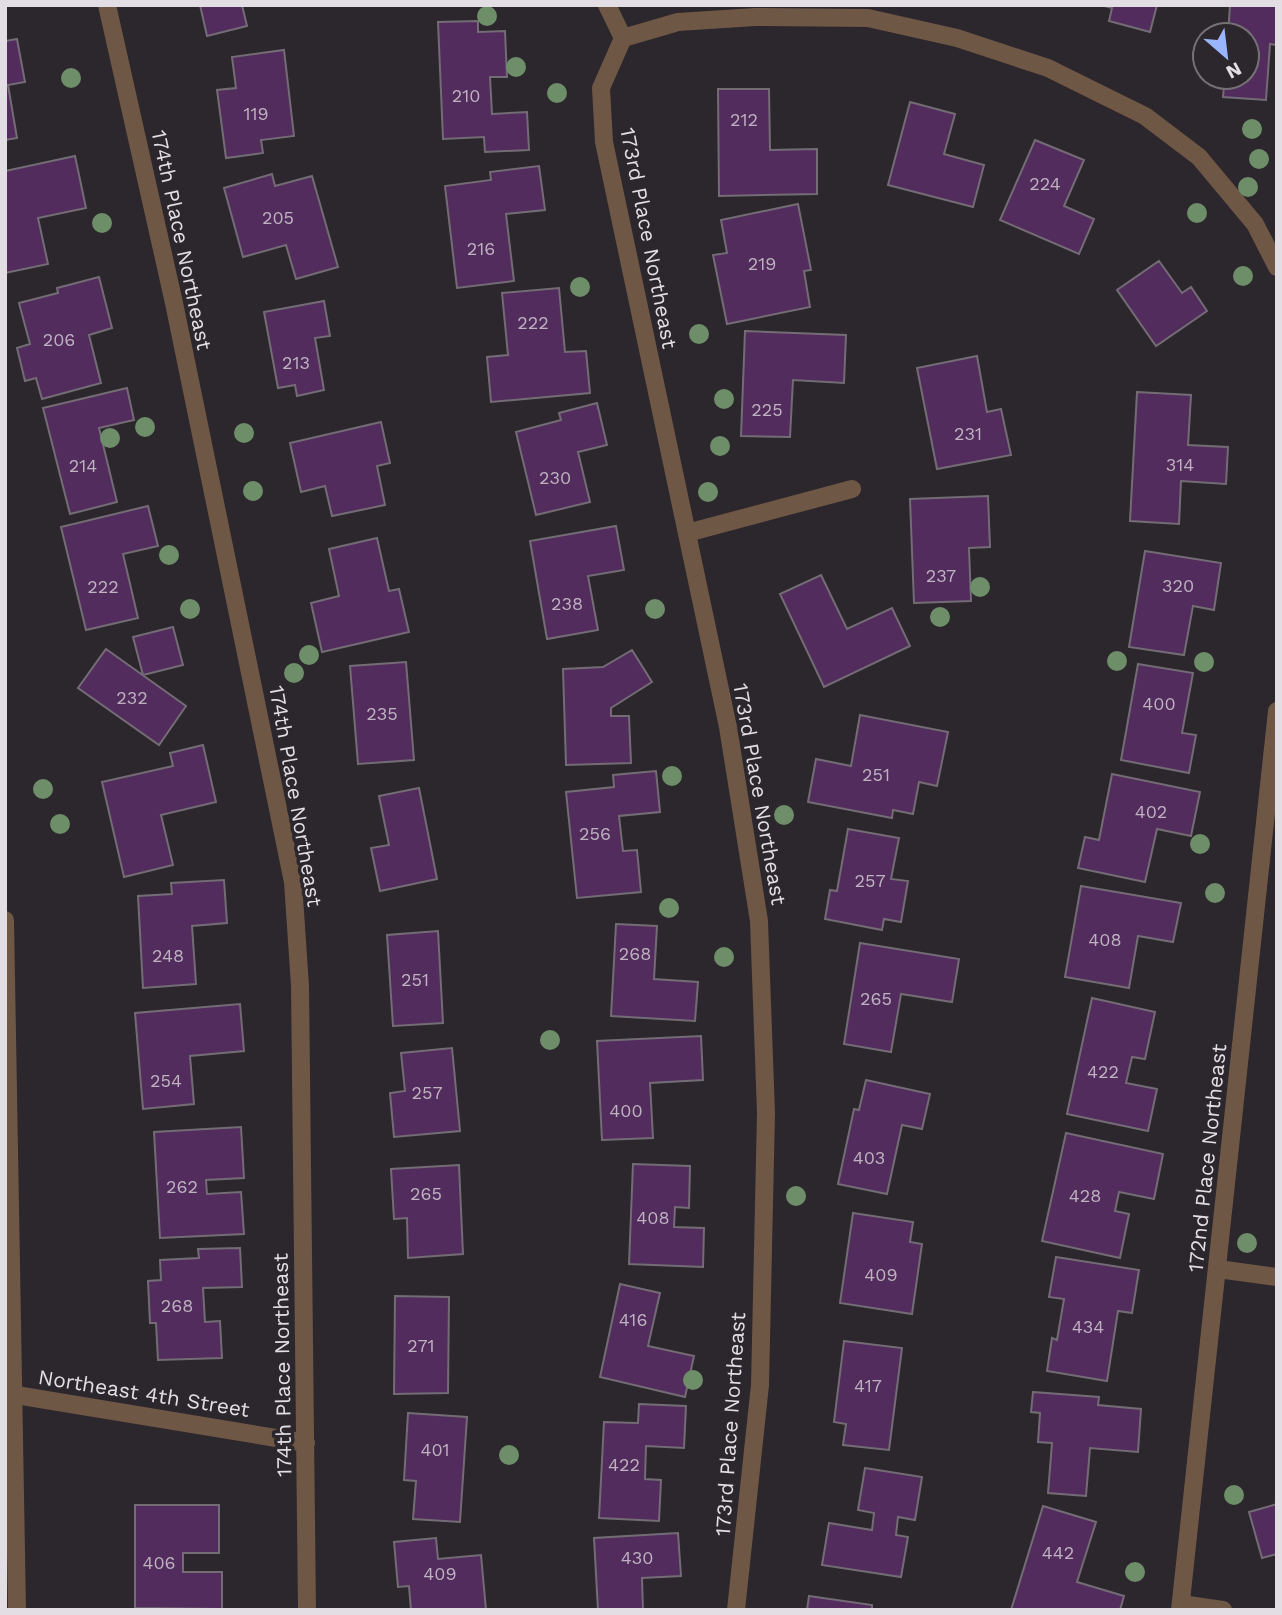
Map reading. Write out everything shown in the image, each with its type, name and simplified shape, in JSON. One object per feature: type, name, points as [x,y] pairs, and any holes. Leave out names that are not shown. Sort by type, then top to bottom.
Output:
[{"type":"street","name":"174th Place Northeast","points":[[107,5],[174,303],[293,882],[300,986],[307,1610]]},
{"type":"street","points":[[607,5],[623,38],[678,22],[755,17],[868,18],[957,38],[1048,68],[1145,116],[1199,157],[1255,224],[1277,267]]},
{"type":"street","name":"173rd Place Northeast","points":[[623,38],[601,88],[604,142],[727,727],[759,921],[766,1113],[760,1385],[736,1610]]},
{"type":"street","points":[[687,533],[852,489]]},
{"type":"street","name":"172nd Place Northeast","points":[[1181,1607],[1277,711]]},
{"type":"street","points":[[5,920],[10,1372],[16,1395],[17,1610]]},
{"type":"street","points":[[1218,1269],[1277,1277]]},
{"type":"street","name":"Northeast 4th Street","points":[[16,1395],[306,1443]]},
{"type":"street","points":[[1181,1607],[1223,1610]]},
{"type":"building","points":[[200,5],[242,5],[247,26],[207,36]]},
{"type":"building","points":[[1101,5],[1157,5],[1150,32],[1109,21],[1112,8]]},
{"type":"building","points":[[1230,5],[1277,5],[1277,45],[1270,44],[1266,100],[1223,97],[1224,91],[1261,91],[1261,21],[1229,21]]},
{"type":"building","points":[[478,21],[478,32],[505,31],[507,77],[490,77],[492,114],[527,112],[529,150],[485,152],[484,137],[443,139],[438,22]]},
{"type":"building","points":[[17,39],[25,82],[8,85],[17,138],[5,140],[5,41]]},
{"type":"building","points":[[284,50],[294,136],[261,140],[263,153],[226,158],[217,90],[236,88],[232,57]]},
{"type":"building","points":[[718,89],[769,89],[770,150],[817,149],[817,194],[719,196]]},
{"type":"building","points":[[910,102],[955,114],[944,154],[984,165],[973,207],[888,185]]},
{"type":"building","points":[[1035,140],[1084,160],[1064,206],[1094,219],[1079,254],[1000,220]]},
{"type":"building","points":[[75,156],[86,208],[38,218],[48,264],[5,273],[5,171]]},
{"type":"building","points":[[539,166],[545,210],[506,214],[514,281],[457,288],[445,186],[491,180],[490,172]]},
{"type":"building","points":[[272,174],[275,186],[312,176],[338,267],[296,279],[286,245],[243,257],[224,188]]},
{"type":"building","points":[[798,204],[811,270],[804,271],[810,307],[727,324],[713,255],[727,253],[721,220]]},
{"type":"building","points":[[1159,261],[1182,293],[1191,287],[1207,311],[1156,346],[1117,290]]},
{"type":"building","points":[[99,277],[112,328],[89,335],[101,383],[42,399],[36,378],[25,381],[17,348],[30,344],[19,303],[58,293],[57,288]]},
{"type":"building","points":[[559,288],[565,352],[586,351],[590,393],[491,402],[487,357],[508,355],[502,293]]},
{"type":"building","points":[[324,301],[330,336],[315,338],[324,390],[297,396],[295,385],[278,388],[264,312]]},
{"type":"building","points":[[745,331],[846,335],[844,383],[793,380],[790,437],[741,436]]},
{"type":"building","points":[[977,356],[987,412],[1001,409],[1011,455],[937,469],[917,368]]},
{"type":"building","points":[[127,388],[134,420],[99,428],[117,502],[70,514],[43,408]]},
{"type":"building","points":[[1137,392],[1191,395],[1188,445],[1228,447],[1226,484],[1181,481],[1179,524],[1130,521]]},
{"type":"building","points":[[597,403],[607,445],[578,452],[590,502],[536,515],[516,432],[561,420],[559,413]]},
{"type":"building","points":[[381,422],[390,463],[377,466],[385,505],[332,516],[325,486],[301,492],[290,443]]},
{"type":"building","points":[[988,496],[990,547],[969,548],[971,601],[914,603],[910,499]]},
{"type":"building","points":[[148,506],[158,546],[123,554],[138,618],[86,630],[61,527]]},
{"type":"building","points":[[616,526],[624,570],[588,576],[598,630],[547,639],[530,541]]},
{"type":"building","points":[[377,538],[389,591],[399,589],[409,632],[322,652],[311,603],[339,596],[329,549]]},
{"type":"building","points":[[1145,551],[1221,563],[1214,610],[1193,606],[1184,655],[1129,647]]},
{"type":"building","points":[[821,575],[847,629],[892,608],[910,646],[824,687],[780,594]]},
{"type":"building","points":[[173,627],[183,665],[143,675],[133,637]]},
{"type":"building","points":[[106,649],[186,706],[159,745],[78,688]]},
{"type":"building","points":[[632,650],[652,682],[611,708],[611,716],[629,716],[631,763],[566,765],[563,669],[603,667]]},
{"type":"building","points":[[406,662],[414,760],[358,764],[350,666]]},
{"type":"building","points":[[1138,664],[1193,673],[1182,733],[1196,735],[1189,773],[1121,760]]},
{"type":"building","points":[[860,715],[948,732],[937,786],[919,782],[913,814],[893,810],[892,818],[808,802],[816,759],[851,766]]},
{"type":"building","points":[[203,745],[216,802],[161,815],[173,865],[124,877],[102,782],[173,766],[170,753]]},
{"type":"building","points":[[656,771],[660,812],[619,816],[623,851],[637,850],[641,892],[577,898],[566,792],[614,787],[613,775]]},
{"type":"building","points":[[1112,774],[1200,792],[1191,836],[1157,829],[1145,882],[1078,868],[1085,837],[1099,840]]},
{"type":"building","points":[[419,788],[437,879],[380,891],[371,848],[389,845],[379,796]]},
{"type":"building","points":[[848,829],[899,838],[891,879],[908,881],[901,922],[884,919],[882,930],[825,919],[830,890],[837,891]]},
{"type":"building","points":[[224,880],[227,923],[192,926],[196,984],[143,988],[138,896],[172,894],[171,883]]},
{"type":"building","points":[[1081,886],[1181,903],[1173,942],[1138,936],[1129,988],[1065,977]]},
{"type":"building","points":[[616,924],[657,926],[654,979],[698,982],[695,1021],[611,1016]]},
{"type":"building","points":[[438,931],[443,1023],[393,1026],[387,935]]},
{"type":"building","points":[[860,943],[959,959],[952,1002],[901,994],[891,1052],[844,1044]]},
{"type":"building","points":[[1092,998],[1155,1012],[1145,1059],[1132,1057],[1126,1083],[1157,1089],[1148,1131],[1067,1114]]},
{"type":"building","points":[[240,1004],[244,1051],[190,1056],[194,1104],[143,1109],[135,1013]]},
{"type":"building","points":[[701,1036],[703,1080],[650,1083],[653,1138],[602,1140],[597,1041]]},
{"type":"building","points":[[452,1048],[460,1131],[394,1137],[390,1093],[405,1091],[401,1053]]},
{"type":"building","points":[[866,1080],[930,1094],[922,1129],[902,1125],[887,1194],[838,1184],[854,1109],[859,1110]]},
{"type":"building","points":[[241,1127],[244,1178],[206,1180],[207,1194],[241,1192],[244,1234],[160,1238],[154,1132]]},
{"type":"building","points":[[1066,1133],[1163,1154],[1154,1199],[1119,1192],[1115,1211],[1129,1214],[1120,1258],[1042,1241]]},
{"type":"building","points":[[633,1164],[690,1166],[689,1208],[675,1207],[674,1227],[704,1228],[703,1267],[629,1264]]},
{"type":"building","points":[[459,1165],[463,1254],[408,1258],[407,1218],[394,1219],[391,1169]]},
{"type":"building","points":[[853,1213],[913,1222],[910,1242],[922,1244],[912,1314],[840,1303]]},
{"type":"building","points":[[240,1248],[242,1287],[203,1288],[205,1322],[220,1321],[222,1358],[158,1360],[156,1323],[150,1323],[148,1281],[161,1280],[160,1260],[199,1258],[198,1249]]},
{"type":"building","points":[[1056,1257],[1139,1270],[1132,1313],[1118,1311],[1107,1381],[1047,1371],[1052,1338],[1057,1340],[1064,1299],[1049,1297]]},
{"type":"building","points":[[620,1284],[660,1293],[648,1346],[694,1356],[685,1397],[600,1377]]},
{"type":"building","points":[[395,1296],[449,1297],[448,1393],[394,1394]]},
{"type":"building","points":[[844,1341],[902,1348],[889,1450],[843,1445],[846,1424],[834,1422]]},
{"type":"building","points":[[1033,1392],[1099,1397],[1098,1405],[1141,1409],[1138,1452],[1090,1448],[1086,1496],[1048,1493],[1052,1443],[1038,1442],[1040,1413],[1031,1412]]},
{"type":"building","points":[[639,1404],[686,1406],[684,1448],[646,1446],[645,1479],[661,1480],[659,1521],[599,1518],[604,1422],[638,1423]]},
{"type":"building","points":[[408,1413],[467,1417],[460,1522],[413,1519],[416,1481],[404,1480]]},
{"type":"building","points":[[865,1468],[922,1477],[915,1520],[898,1517],[896,1535],[908,1537],[901,1577],[822,1565],[829,1523],[872,1530],[874,1513],[858,1510]]},
{"type":"building","points":[[1277,1504],[1277,1554],[1262,1558],[1249,1512]]},
{"type":"building","points":[[135,1505],[219,1505],[219,1553],[183,1553],[183,1572],[222,1572],[222,1609],[135,1608]]},
{"type":"building","points":[[1043,1506],[1096,1522],[1077,1582],[1124,1596],[1120,1610],[1011,1610]]},
{"type":"building","points":[[678,1533],[681,1576],[642,1578],[643,1610],[598,1610],[594,1538]]},
{"type":"building","points":[[436,1538],[438,1559],[481,1555],[486,1610],[411,1610],[409,1586],[398,1587],[394,1542]]},
{"type":"building","points":[[809,1596],[872,1605],[872,1610],[807,1610]]}]
